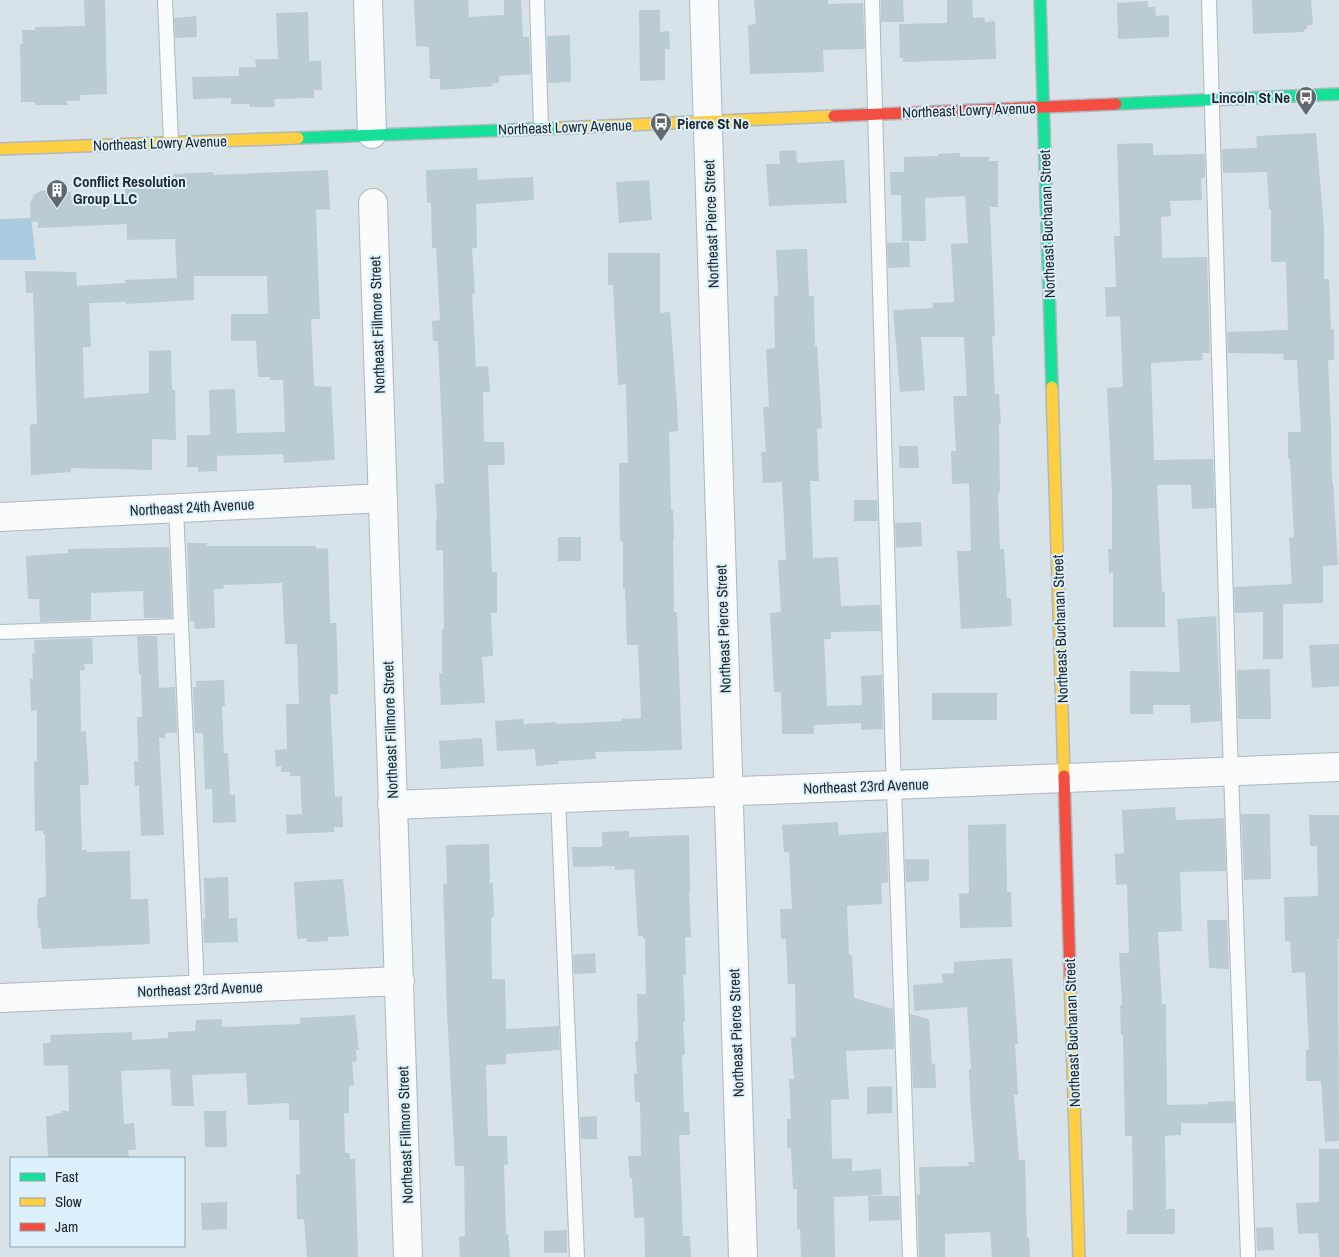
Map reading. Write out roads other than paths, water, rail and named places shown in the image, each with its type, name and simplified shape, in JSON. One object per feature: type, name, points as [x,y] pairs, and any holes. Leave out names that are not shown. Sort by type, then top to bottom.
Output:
[{"type":"main road","name":"Northeast Buchanan Street","points":[[1040,0],[1080,1257]]},
{"type":"main road","name":"Northeast Lowry Avenue","points":[[0,149],[707,122],[1339,94]]},
{"type":"street","points":[[368,0],[372,134]]},
{"type":"street","name":"Northeast Pierce Street","points":[[704,0],[743,1257]]},
{"type":"street","name":"Northeast Fillmore Street","points":[[373,203],[408,1257]]},
{"type":"street","name":"Northeast 24th Avenue","points":[[0,517],[383,498]]},
{"type":"street","name":"Northeast 23rd Avenue","points":[[392,805],[1339,767]]},
{"type":"street","name":"Northeast 23rd Avenue","points":[[0,998],[400,981]]},
{"type":"lane","points":[[165,0],[171,142]]},
{"type":"lane","points":[[537,0],[541,128]]},
{"type":"lane","points":[[872,0],[894,784],[910,1257]]},
{"type":"lane","points":[[1209,0],[1231,772],[1248,1257]]},
{"type":"lane","points":[[176,508],[196,989]]},
{"type":"lane","points":[[0,632],[181,626]]},
{"type":"lane","points":[[558,798],[577,1257]]},
{"type":"place","name":"Lincoln St Ne","points":[[1306,116]]},
{"type":"place","name":"Pierce St Ne","points":[[661,142]]},
{"type":"place","name":"Conflict Resolution Group LLC","points":[[57,209]]}]
